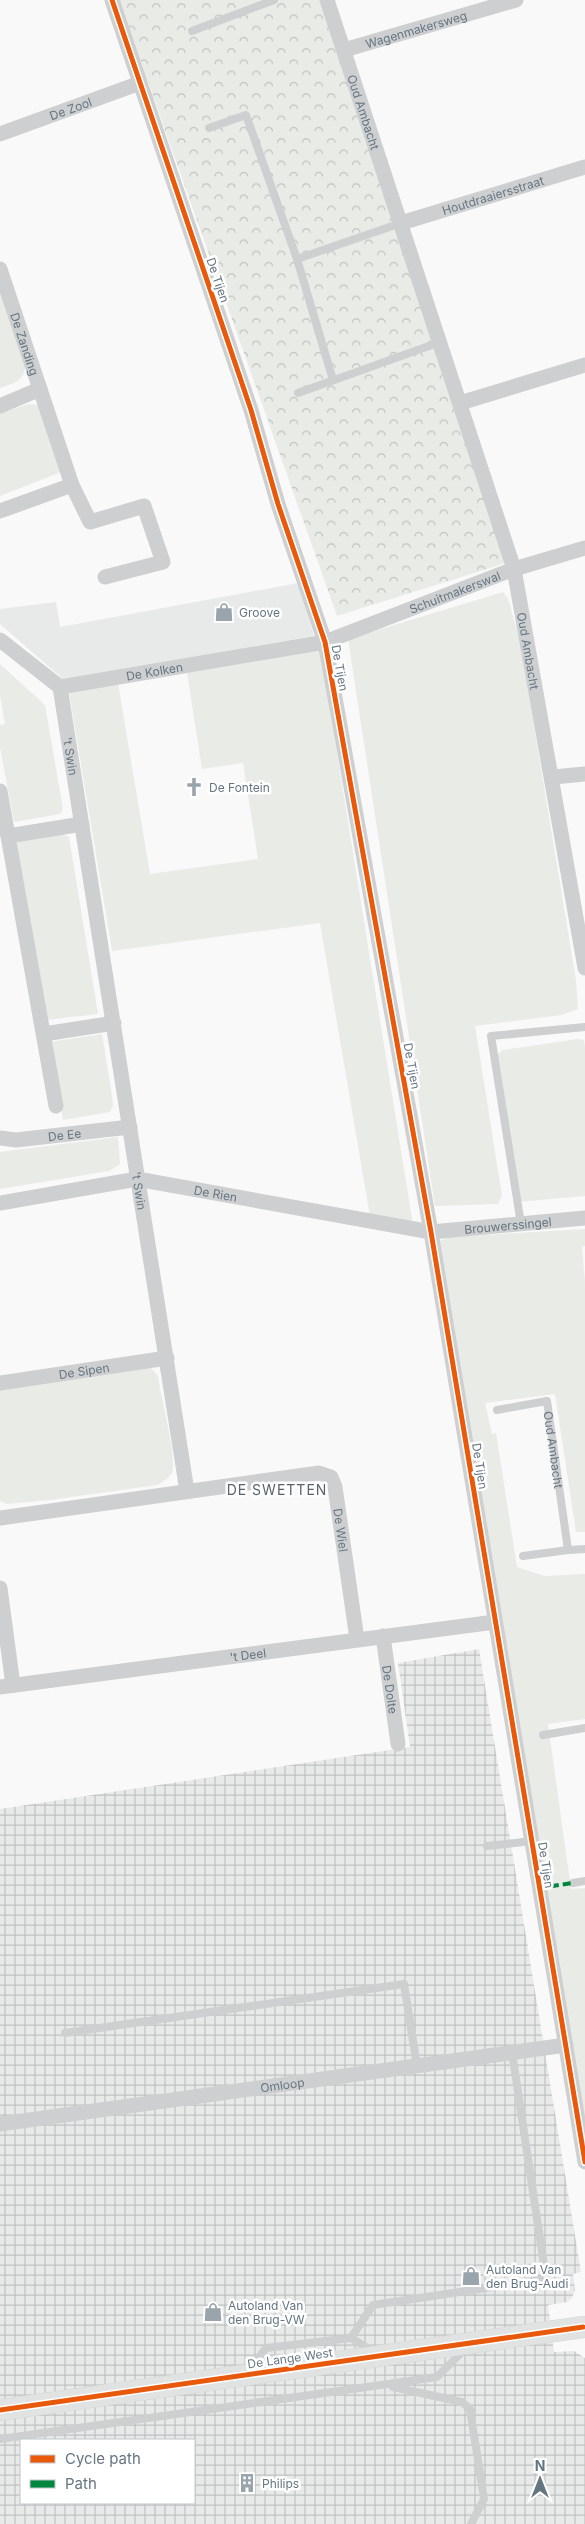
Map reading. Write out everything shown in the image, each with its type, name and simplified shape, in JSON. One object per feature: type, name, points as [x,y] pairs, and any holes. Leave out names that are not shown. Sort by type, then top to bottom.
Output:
[{"type":"street","name":"De Tijen","points":[[112,0],[248,402],[278,504],[325,642],[431,1232],[585,2162]]},
{"type":"street","name":"Oud Ambacht","points":[[327,0],[514,569],[585,968]]},
{"type":"street","name":"Wagenmakersweg","points":[[344,50],[516,0]]},
{"type":"street","name":"De Zool","points":[[0,134],[140,83]]},
{"type":"street","name":"Houtdraaiersstraat","points":[[401,223],[585,167]]},
{"type":"street","name":"De Zanding","points":[[0,269],[72,485],[90,522],[144,506],[163,562],[105,577]]},
{"type":"street","points":[[460,404],[585,365]]},
{"type":"street","name":"De Zanding","points":[[0,406],[40,389]]},
{"type":"street","points":[[0,512],[72,485]]},
{"type":"street","name":"Schuitmakerswal","points":[[325,642],[514,569],[585,548]]},
{"type":"street","points":[[0,640],[60,687]]},
{"type":"street","name":"De Kolken","points":[[60,687],[325,642]]},
{"type":"street","name":"'t Swin","points":[[60,687],[167,1358]]},
{"type":"street","points":[[552,777],[585,774]]},
{"type":"street","points":[[0,791],[56,1106]]},
{"type":"street","points":[[8,836],[82,824]]},
{"type":"street","points":[[44,1034],[114,1023]]},
{"type":"street","name":"De Ee","points":[[0,1138],[16,1140],[130,1127]]},
{"type":"street","name":"De Rien","points":[[0,1203],[137,1179],[431,1232]]},
{"type":"street","name":"Brouwerssingel","points":[[431,1232],[585,1218]]},
{"type":"street","points":[[167,1358],[187,1491]]},
{"type":"street","name":"De Sipen","points":[[0,1383],[167,1358]]},
{"type":"street","name":"De Wiel","points":[[0,1518],[319,1473],[331,1477],[335,1486],[357,1639]]},
{"type":"street","points":[[0,1588],[7,1686]]},
{"type":"street","name":"'t Deel","points":[[7,1686],[495,1622]]},
{"type":"street","name":"De Dolte","points":[[383,1636],[398,1744]]},
{"type":"street","name":"Omloop","points":[[0,2124],[566,2045]]},
{"type":"street","name":"De Lange West","points":[[0,2410],[472,2343],[584,2323]]},
{"type":"lane","points":[[192,31],[274,0]]},
{"type":"lane","points":[[209,128],[246,116],[297,259],[333,380]]},
{"type":"lane","points":[[297,259],[401,223]]},
{"type":"lane","points":[[298,393],[440,342]]},
{"type":"lane","points":[[521,1224],[491,1036],[585,1027]]},
{"type":"lane","name":"Oud Ambacht","points":[[497,1410],[547,1401],[568,1550]]},
{"type":"lane","points":[[523,1556],[585,1548]]},
{"type":"lane","points":[[543,1735],[585,1728]]},
{"type":"lane","points":[[487,1846],[532,1841]]},
{"type":"lane","points":[[572,1883],[585,1881]]},
{"type":"lane","points":[[64,2033],[404,1984],[417,2066]]},
{"type":"lane","points":[[352,2338],[373,2305],[546,2279],[512,2052]]},
{"type":"lane","points":[[247,2374],[266,2348],[352,2338],[380,2355]]},
{"type":"lane","points":[[0,2439],[388,2386],[437,2377],[472,2343]]},
{"type":"lane","points":[[388,2386],[462,2402],[470,2409],[484,2499],[470,2524]]},
{"type":"shaded area","points":[[298,583],[314,636],[63,679],[0,624],[0,609],[56,602],[60,627]]},
{"type":"shaded area","points":[[479,1649],[581,2272],[573,2274],[575,2290],[572,2298],[567,2302],[548,2305],[554,2352],[574,2351],[585,2358],[585,2524],[0,2524],[0,1809],[410,1747],[398,1663]]},
{"type":"green space","points":[[119,0],[320,0],[506,563],[337,616]]},
{"type":"green space","points":[[0,285],[25,363],[25,369],[18,380],[0,388]]},
{"type":"green space","points":[[29,404],[40,405],[61,472],[0,496],[0,413]]},
{"type":"green space","points":[[503,592],[508,599],[520,641],[576,980],[578,1009],[561,1015],[475,1026],[502,1196],[498,1204],[435,1206],[348,639]]},
{"type":"green space","points":[[320,648],[413,1225],[370,1216],[320,923],[112,951],[69,692],[118,683],[150,874],[258,859],[243,763],[202,769],[187,673]]},
{"type":"green space","points":[[0,664],[45,705],[63,809],[60,814],[14,822],[0,747],[0,725],[5,724],[0,695]]},
{"type":"green space","points":[[63,834],[69,837],[98,1014],[46,1020],[18,861],[17,838]]},
{"type":"green space","points":[[102,1034],[113,1105],[110,1112],[63,1120],[50,1042]]},
{"type":"green space","points":[[578,1039],[584,1040],[585,1047],[585,1196],[517,1202],[497,1055],[503,1050]]},
{"type":"green space","points":[[118,1137],[120,1164],[109,1171],[0,1189],[0,1152]]},
{"type":"green space","points":[[585,1229],[585,1246],[582,1247],[585,1282],[585,1532],[576,1532],[555,1394],[485,1403],[492,1434],[496,1433],[517,1567],[545,1576],[585,1574],[585,1719],[548,1724],[571,1889],[585,1888],[585,2117],[440,1241],[449,1237]]},
{"type":"green space","points":[[144,1367],[151,1368],[158,1376],[173,1460],[173,1469],[167,1479],[157,1485],[50,1500],[6,1504],[0,1501],[0,1386]]},
{"type":"marked path","points":[[539,1888],[573,1883]]},
{"type":"cycle path","points":[[112,0],[251,410],[278,504],[325,642],[431,1232],[585,2162]]},
{"type":"cycle path","points":[[0,2410],[583,2327]]},
{"type":"place","name":"Groove","points":[[224,612]]},
{"type":"place","name":"De Fontein","points":[[194,787]]},
{"type":"place","name":"Autoland Van den Brug-Audi","points":[[471,2276]]},
{"type":"place","name":"Autoland Van den Brug-VW","points":[[213,2312]]},
{"type":"place","name":"Philips","points":[[247,2483]]},
{"type":"district","name":"DE SWETTEN","points":[[277,1489]]}]
